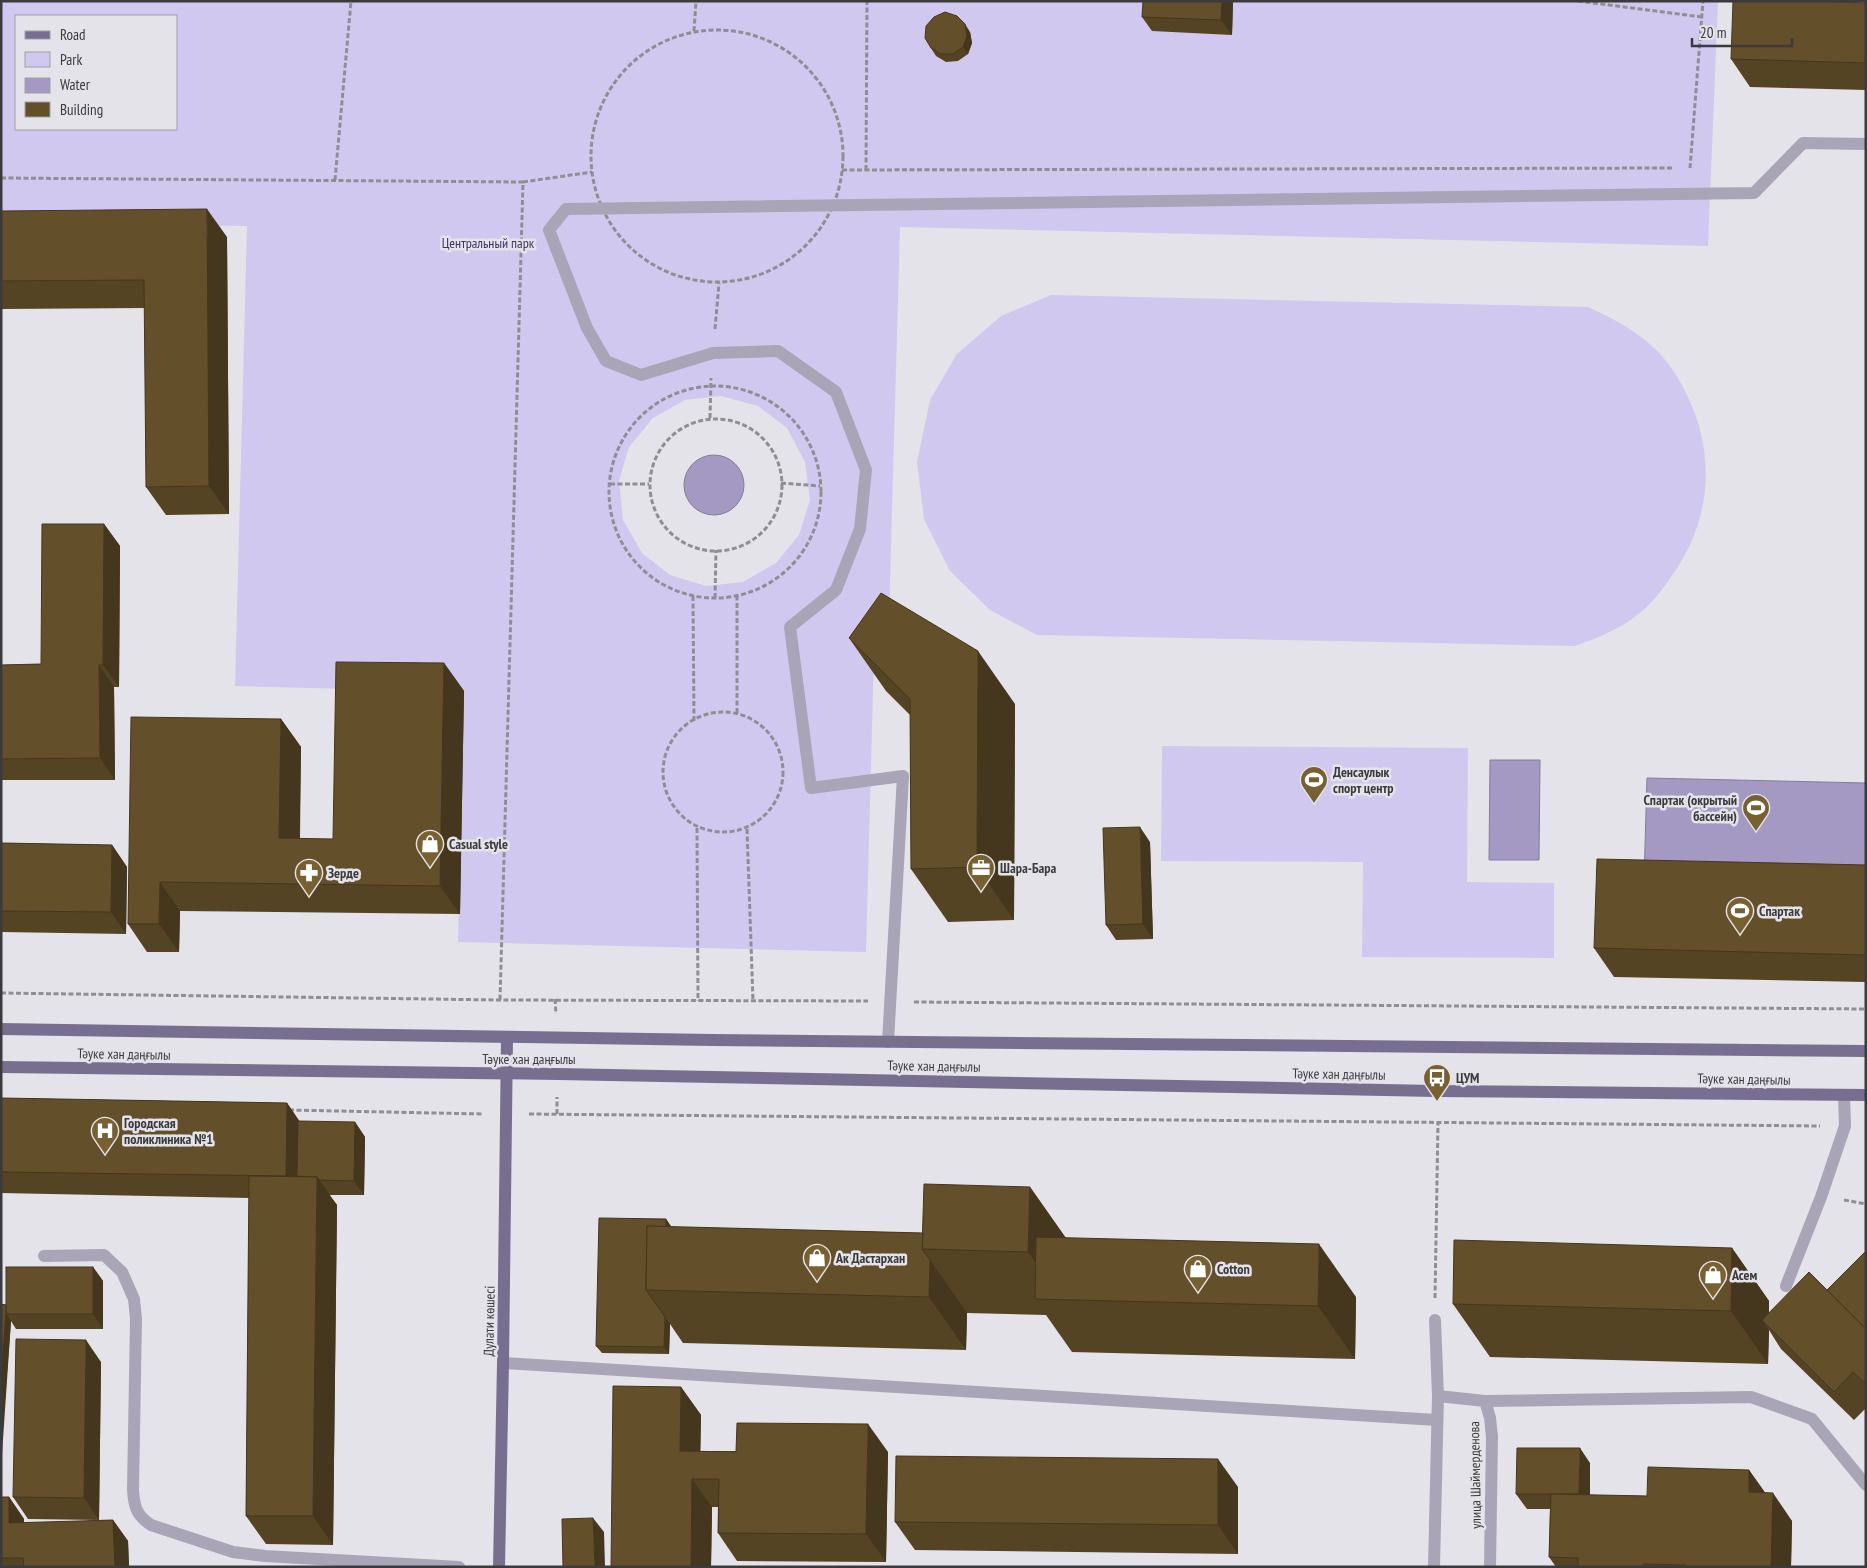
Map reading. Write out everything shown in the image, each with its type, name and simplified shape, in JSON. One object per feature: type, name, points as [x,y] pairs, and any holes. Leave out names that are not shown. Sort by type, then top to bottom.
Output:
[{"type":"main road","name":"Тәуке хан даңғылы","points":[[1,1029],[507,1038],[1866,1051]]},
{"type":"main road","name":"Дулати көшесі","points":[[499,1567],[507,1038]]},
{"type":"main road","name":"Тәуке хан даңғылы","points":[[1,1067],[506,1074],[1425,1091],[1866,1095]]},
{"type":"street","points":[[888,1042],[903,776],[810,788],[790,627],[836,590],[860,529],[866,470],[836,392],[778,351],[713,353],[641,375],[606,361],[587,328],[549,230],[566,209],[1754,193],[1803,143],[1866,144]]},
{"type":"street","points":[[1786,1286],[1827,1181],[1845,1126],[1844,1095]]},
{"type":"street","points":[[44,1256],[104,1255],[122,1272],[134,1299],[136,1319],[133,1490],[136,1512],[142,1519],[151,1525],[233,1552],[266,1556],[459,1567]]},
{"type":"street","points":[[1434,1567],[1438,1396],[1435,1320]]},
{"type":"street","points":[[503,1363],[1437,1420]]},
{"type":"street","name":"улица Шаймерденова","points":[[1438,1396],[1485,1401],[1490,1418],[1492,1437],[1490,1567]]},
{"type":"street","points":[[1485,1401],[1751,1396],[1812,1419],[1866,1486]]},
{"type":"path","points":[[335,180],[350,1]]},
{"type":"path","points":[[694,31],[696,1]]},
{"type":"path","points":[[866,170],[867,1]]},
{"type":"path","points":[[1578,1],[1702,17]]},
{"type":"path","points":[[842,170],[1690,168],[1703,1]]},
{"type":"path","points":[[735,30],[767,40],[775,43],[809,68],[832,102],[844,143],[841,185],[825,223],[797,255],[760,275],[719,283],[677,277],[640,258],[611,227],[594,189],[592,172],[590,148],[599,107],[622,72],[654,45],[694,31],[735,30]]},
{"type":"path","points":[[1,178],[523,182],[592,172]]},
{"type":"path","points":[[500,1000],[523,182]]},
{"type":"path","points":[[702,387],[729,387],[755,394],[779,407],[798,426],[812,448],[820,474],[821,501],[815,528],[803,552],[785,572],[762,587],[737,596],[715,598],[693,596],[668,587],[646,572],[628,552],[615,528],[609,502],[610,484],[610,475],[618,449],[632,426],[652,407],[676,394],[702,387]]},
{"type":"path","points":[[710,418],[735,421],[756,432],[773,450],[781,474],[781,498],[772,520],[755,538],[733,549],[708,551],[685,544],[666,529],[653,508],[649,484],[654,460],[667,439],[687,425],[710,418]]},
{"type":"path","points":[[781,483],[821,486]]},
{"type":"path","points":[[610,484],[649,484]]},
{"type":"path","points":[[715,598],[716,550]]},
{"type":"path","points":[[693,596],[694,720]]},
{"type":"path","points":[[737,596],[737,713]]},
{"type":"path","points":[[711,713],[737,713],[760,724],[776,743],[784,767],[781,792],[768,814],[747,828],[722,833],[697,828],[677,813],[665,791],[662,765],[671,742],[688,723],[694,720],[711,713]]},
{"type":"path","points":[[697,828],[698,1001]]},
{"type":"path","points":[[747,828],[753,1000]]},
{"type":"path","points":[[1,993],[500,1000],[753,1000],[1866,1009]]},
{"type":"path","points":[[288,1110],[1438,1124],[1845,1126]]},
{"type":"path","points":[[1435,1320],[1438,1124]]},
{"type":"green space","name":"Центральный парк","points":[[1,1],[1718,1],[1708,246],[900,227],[888,653],[874,653],[866,952],[458,942],[463,692],[235,686],[247,226],[1,223]],"holes":[[[721,396],[758,406],[787,428],[805,462],[810,500],[799,535],[776,563],[743,582],[706,586],[670,575],[642,553],[623,520],[619,481],[629,447],[653,418],[685,400]]]},
{"type":"green space","points":[[1051,295],[1588,307],[1622,324],[1653,347],[1670,366],[1685,391],[1696,418],[1703,444],[1706,472],[1704,499],[1698,525],[1687,552],[1671,577],[1646,607],[1615,630],[1575,646],[1037,635],[990,610],[950,571],[924,519],[917,462],[930,400],[957,354],[1001,316]]},
{"type":"green space","name":"Денсаулык спорт центр","points":[[1162,746],[1468,748],[1467,882],[1554,883],[1554,958],[1362,957],[1363,862],[1161,861]]},
{"type":"water","points":[[714,455],[726,457],[739,468],[744,485],[742,497],[731,510],[714,515],[702,513],[689,502],[684,485],[686,473],[697,460]]},
{"type":"water","points":[[1490,760],[1540,760],[1539,860],[1489,860]]},
{"type":"water","name":"Спартак (окрытый бассейн)","points":[[1647,778],[1866,783],[1866,886],[1644,880]]},
{"type":"building","points":[[1143,1],[1222,1],[1221,20],[1142,17]]},
{"type":"building","points":[[1733,1],[1866,3],[1866,63],[1731,59]]},
{"type":"building","points":[[945,12],[957,16],[965,24],[967,36],[963,47],[953,54],[941,54],[931,48],[925,38],[926,26],[934,17]]},
{"type":"building","points":[[207,209],[209,486],[146,487],[144,280],[1,281],[1,211]]},
{"type":"building","points":[[42,524],[104,524],[103,665],[99,665],[100,758],[1,759],[1,665],[41,664]]},
{"type":"building","points":[[881,593],[978,651],[977,867],[911,869],[910,699],[849,638]]},
{"type":"building","points":[[336,662],[444,663],[440,886],[160,882],[159,924],[128,924],[131,717],[281,719],[279,838],[333,839]]},
{"type":"building","points":[[1140,827],[1143,924],[1106,925],[1103,828]]},
{"type":"building","points":[[1,843],[112,845],[111,912],[1,911]]},
{"type":"building","name":"Спартак","points":[[1597,859],[1866,865],[1866,955],[1594,948]]},
{"type":"building","points":[[1,1098],[287,1103],[286,1176],[1,1172]]},
{"type":"building","points":[[298,1121],[355,1122],[354,1181],[319,1180],[317,1177],[297,1176]]},
{"type":"building","points":[[249,1176],[317,1177],[313,1516],[246,1516]]},
{"type":"building","points":[[924,1184],[1030,1187],[1028,1252],[922,1249]]},
{"type":"building","points":[[599,1218],[666,1219],[666,1227],[647,1226],[646,1290],[665,1317],[664,1347],[596,1346]]},
{"type":"building","points":[[647,1226],[923,1233],[922,1249],[930,1260],[929,1297],[646,1290]]},
{"type":"building","points":[[1036,1237],[1319,1244],[1318,1306],[1035,1299]]},
{"type":"building","points":[[1454,1240],[1732,1248],[1731,1311],[1453,1304]]},
{"type":"building","points":[[1866,1251],[1866,1329],[1827,1290]]},
{"type":"building","points":[[6,1267],[93,1267],[93,1314],[6,1314]]},
{"type":"building","points":[[1809,1272],[1866,1329],[1866,1384],[1853,1372],[1834,1392],[1762,1320]]},
{"type":"building","points":[[1,1304],[6,1305],[6,1312],[1,1380]]},
{"type":"building","points":[[16,1339],[86,1340],[84,1498],[13,1497]]},
{"type":"building","points":[[613,1386],[681,1387],[680,1451],[736,1452],[737,1423],[868,1424],[866,1534],[718,1533],[719,1479],[692,1479],[691,1567],[611,1567]]},
{"type":"building","points":[[1517,1448],[1580,1448],[1579,1494],[1516,1494]]},
{"type":"building","points":[[896,1456],[1218,1459],[1218,1525],[895,1522]]},
{"type":"building","points":[[1648,1467],[1749,1470],[1749,1492],[1773,1493],[1771,1567],[1686,1567],[1686,1565],[1643,1564],[1643,1567],[1578,1567],[1578,1558],[1549,1557],[1551,1494],[1647,1496]]},
{"type":"building","points":[[1,1497],[9,1497],[9,1523],[113,1520],[115,1567],[24,1567],[23,1558],[1,1558]]},
{"type":"building","points":[[593,1518],[595,1567],[563,1567],[562,1519]]},
{"type":"place","name":"Денсаулык спорт центр","points":[[1314,804]]},
{"type":"place","name":"Спартак (окрытый бассейн)","points":[[1756,832]]},
{"type":"place","name":"Casual style","points":[[430,868]]},
{"type":"place","name":"Шара-Бара","points":[[981,892]]},
{"type":"place","name":"Зерде","points":[[309,897]]},
{"type":"place","name":"Спартак","points":[[1740,935]]},
{"type":"place","name":"ЦУМ","points":[[1437,1102]]},
{"type":"place","name":"Городская поликлиника №1","points":[[105,1155]]},
{"type":"place","name":"Ак Дастархан","points":[[817,1282]]},
{"type":"place","name":"Cotton","points":[[1198,1293]]},
{"type":"place","name":"Асем","points":[[1713,1299]]}]
